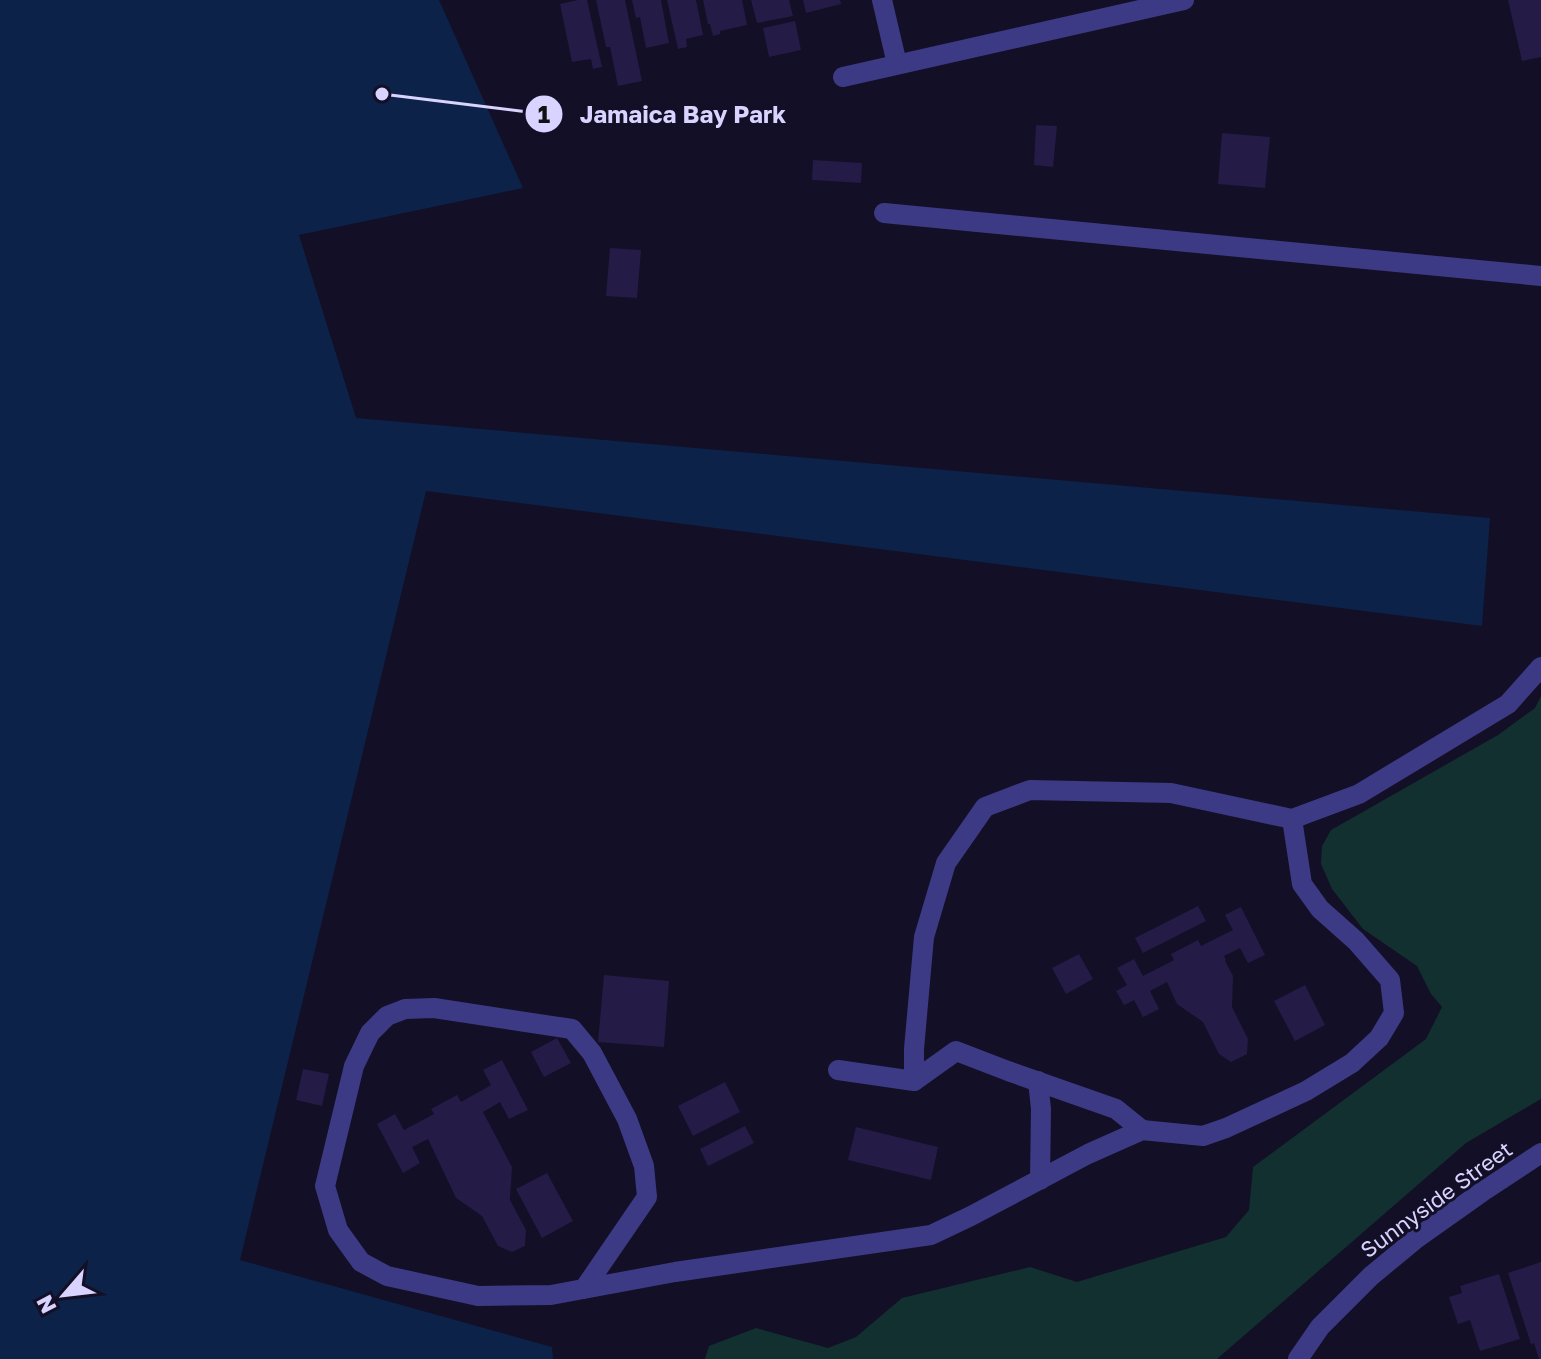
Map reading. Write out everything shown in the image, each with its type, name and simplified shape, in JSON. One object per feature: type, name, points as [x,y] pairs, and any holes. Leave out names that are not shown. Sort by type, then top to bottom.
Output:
[{"type":"street","points":[[882,0],[897,64]]},
{"type":"street","points":[[843,77],[1184,0]]},
{"type":"street","points":[[884,213],[1541,276]]},
{"type":"street","points":[[914,1081],[924,937],[946,863],[985,807],[1030,790],[1171,793],[1292,819],[1359,794],[1508,704],[1541,667]]},
{"type":"street","points":[[584,1289],[647,1197],[644,1166],[627,1119],[592,1053],[572,1029],[434,1008],[405,1009],[387,1016],[370,1033],[354,1066],[325,1186],[338,1230],[361,1262],[387,1276],[478,1296],[551,1295],[584,1289],[675,1272],[931,1235],[1088,1154],[1142,1130],[1203,1136],[1306,1091],[1352,1063],[1379,1038],[1394,1013],[1390,980],[1356,941],[1320,909],[1302,884],[1292,819]]},
{"type":"street","points":[[838,1070],[914,1081],[956,1051],[1116,1109],[1142,1130]]},
{"type":"street","points":[[1038,1081],[1041,1109],[1040,1180]]},
{"type":"street","name":"Sunnyside Street","points":[[1298,1359],[1320,1327],[1371,1276],[1417,1238],[1541,1153]]},
{"type":"green space","points":[[1541,696],[1541,1099],[1466,1143],[1217,1359],[705,1359],[709,1346],[756,1328],[828,1348],[856,1337],[902,1298],[1030,1267],[1077,1282],[1226,1237],[1249,1210],[1253,1167],[1426,1039],[1442,1007],[1431,994],[1417,966],[1363,929],[1332,889],[1321,864],[1322,846],[1331,830],[1498,735],[1535,708]]},
{"type":"water","points":[[0,0],[439,0],[523,188],[299,235],[356,418],[1490,518],[1482,626],[426,491],[240,1260],[552,1347],[553,1359],[0,1359]]},
{"type":"building","points":[[587,0],[602,67],[593,69],[591,59],[572,62],[560,4]]},
{"type":"building","points":[[596,0],[625,0],[642,81],[618,86]]},
{"type":"building","points":[[632,0],[661,0],[669,43],[646,48],[640,17],[636,18]]},
{"type":"building","points":[[667,0],[696,0],[703,35],[686,39],[687,47],[678,49]]},
{"type":"building","points":[[703,0],[742,0],[747,25],[720,31],[720,34],[713,36]]},
{"type":"building","points":[[751,0],[789,0],[793,16],[757,23]]},
{"type":"building","points":[[803,0],[840,0],[841,4],[806,13]]},
{"type":"building","points":[[1508,0],[1541,0],[1541,57],[1522,61]]},
{"type":"building","points":[[795,21],[801,50],[769,57],[763,28]]},
{"type":"building","points":[[1036,125],[1057,126],[1053,167],[1034,165]]},
{"type":"building","points":[[1222,133],[1270,137],[1265,188],[1218,184]]},
{"type":"building","points":[[813,160],[862,163],[861,183],[812,180]]},
{"type":"building","points":[[610,248],[641,250],[637,298],[606,296]]},
{"type":"building","points":[[1198,906],[1206,921],[1143,953],[1135,938]]},
{"type":"building","points":[[1241,907],[1265,955],[1248,963],[1240,948],[1224,956],[1233,976],[1232,1007],[1248,1039],[1247,1054],[1231,1062],[1219,1054],[1203,1022],[1177,1004],[1167,982],[1150,991],[1159,1009],[1143,1017],[1134,1000],[1124,1005],[1116,991],[1127,985],[1117,968],[1134,959],[1143,976],[1174,960],[1171,954],[1198,940],[1201,946],[1233,930],[1225,915]]},
{"type":"building","points":[[1079,954],[1093,979],[1066,994],[1052,968]]},
{"type":"building","points":[[604,975],[669,981],[664,1047],[598,1042]]},
{"type":"building","points":[[1305,985],[1325,1025],[1295,1041],[1274,1001]]},
{"type":"building","points":[[557,1038],[571,1063],[544,1077],[531,1052]]},
{"type":"building","points":[[502,1060],[528,1110],[509,1119],[500,1102],[483,1112],[512,1167],[510,1200],[526,1230],[525,1246],[512,1252],[498,1246],[482,1216],[456,1198],[428,1139],[412,1147],[420,1163],[403,1173],[377,1124],[395,1114],[404,1130],[434,1114],[431,1109],[457,1095],[461,1102],[491,1085],[483,1070]]},
{"type":"building","points":[[303,1069],[329,1074],[322,1106],[296,1100]]},
{"type":"building","points":[[725,1082],[740,1112],[693,1136],[678,1106]]},
{"type":"building","points":[[745,1126],[754,1143],[708,1166],[700,1149]]},
{"type":"building","points":[[856,1127],[938,1147],[931,1180],[848,1160]]},
{"type":"building","points":[[547,1173],[573,1221],[542,1238],[516,1189]]},
{"type":"building","points":[[1541,1262],[1539,1359],[1534,1343],[1531,1344],[1508,1273]]},
{"type":"building","points":[[1499,1274],[1520,1339],[1480,1351],[1470,1320],[1458,1324],[1449,1297],[1462,1293],[1460,1286]]},
{"type":"place","name":"Jamaica Bay Park","points":[[382,94]]}]
